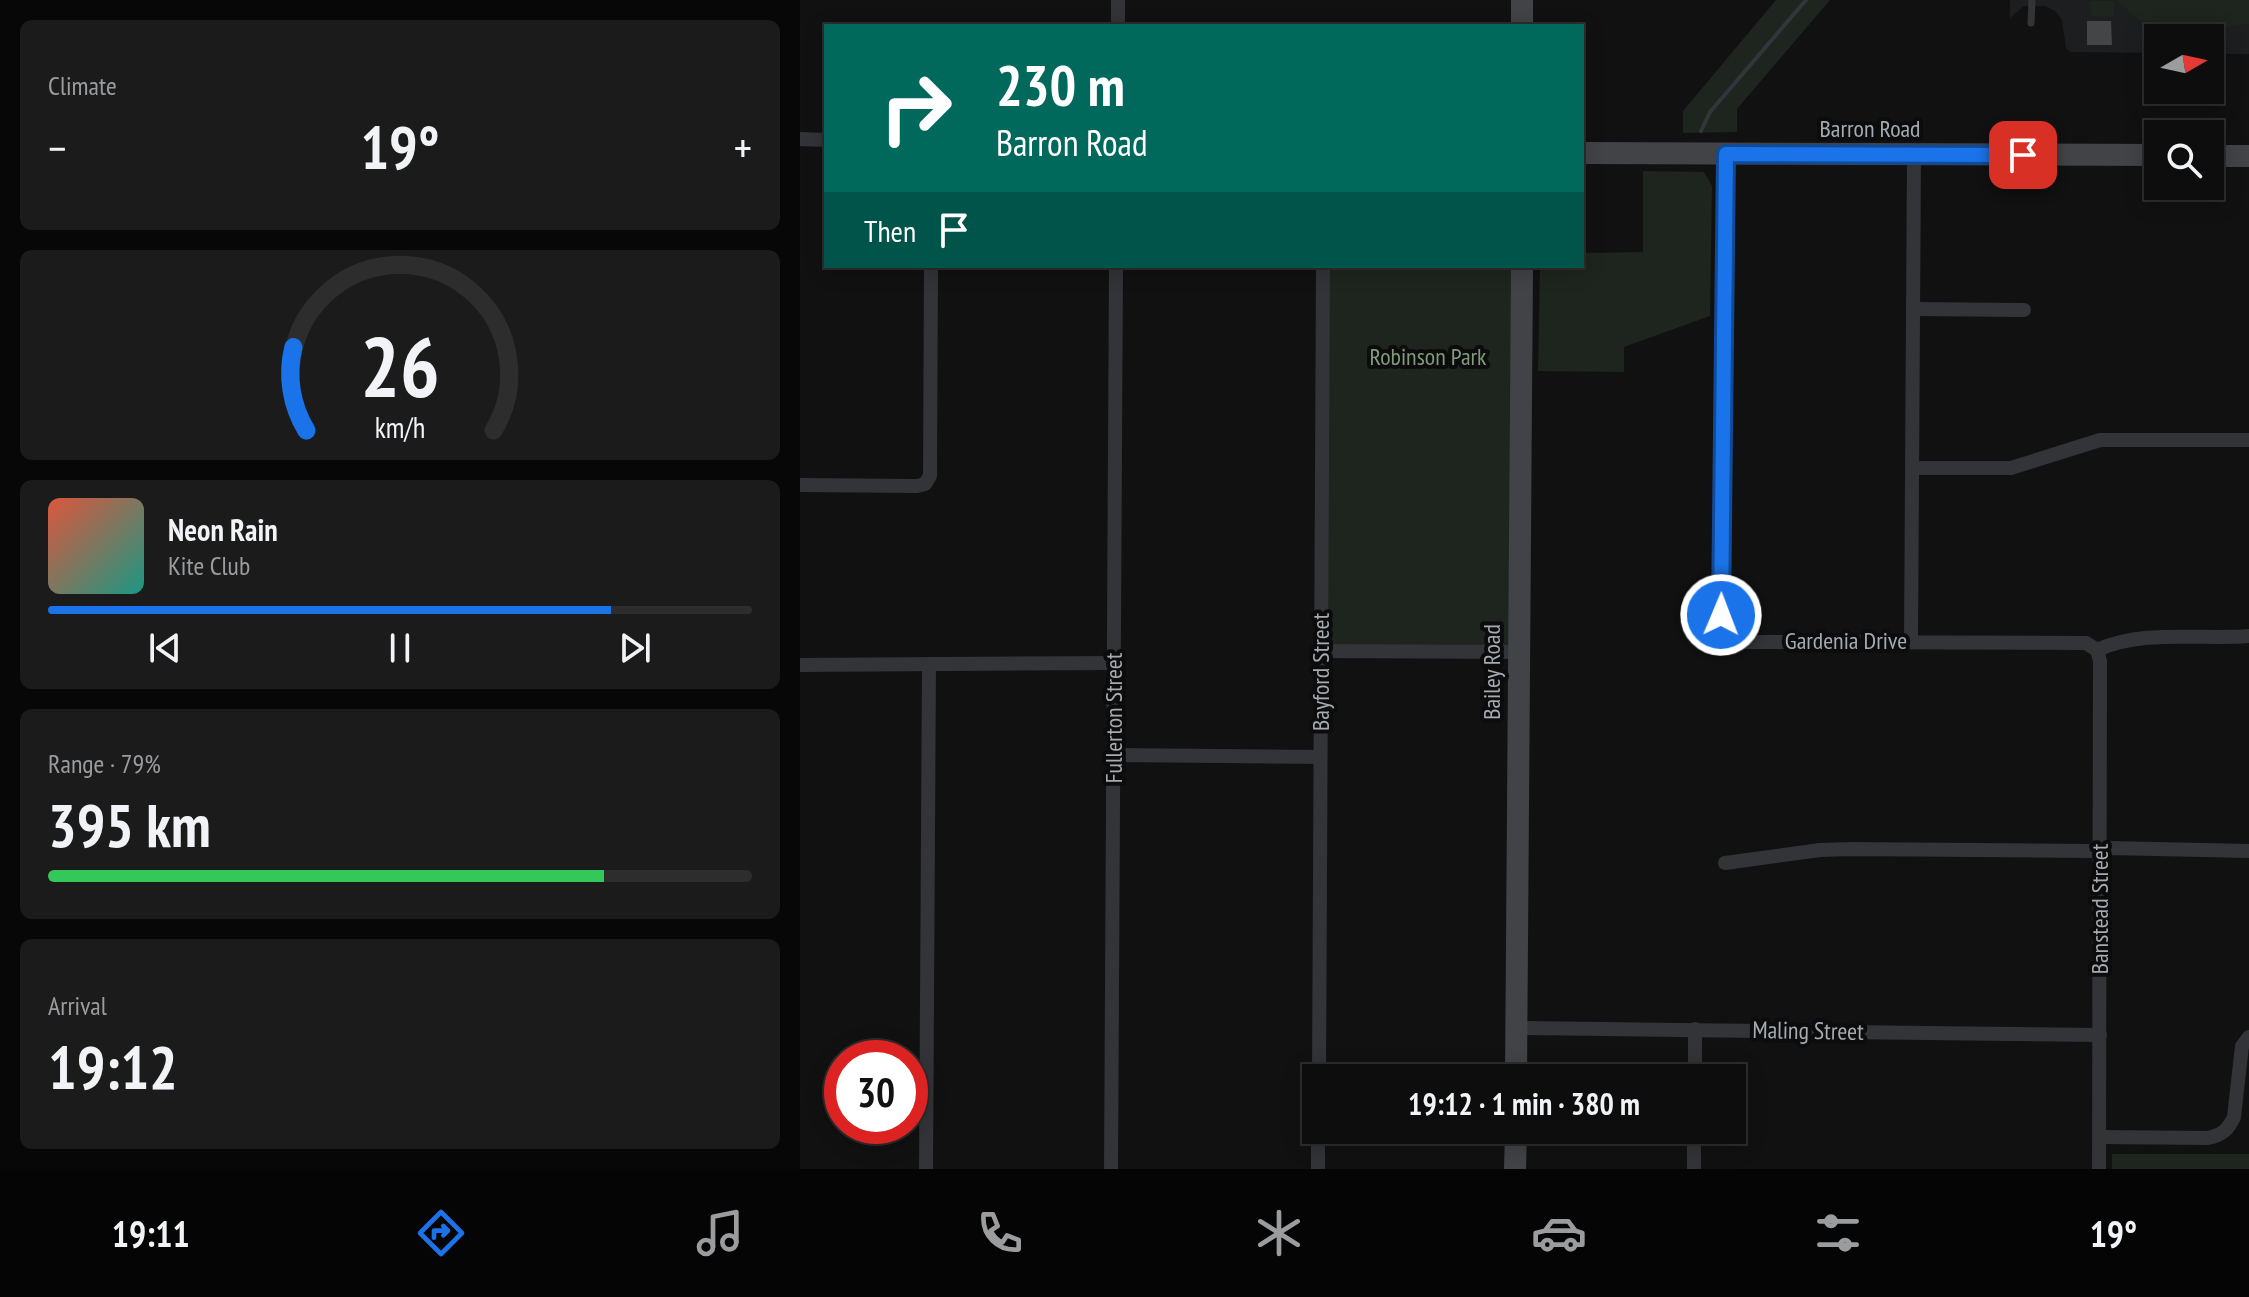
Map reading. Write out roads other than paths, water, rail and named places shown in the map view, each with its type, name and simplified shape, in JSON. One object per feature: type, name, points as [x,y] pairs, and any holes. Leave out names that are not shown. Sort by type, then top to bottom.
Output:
[{"type":"street","points":[[1118,0],[1118,24]]},
{"type":"street","points":[[1522,0],[1522,24]]},
{"type":"street","points":[[800,139],[824,140]]},
{"type":"street","name":"Barron Road","points":[[1584,153],[2144,155]]},
{"type":"street","name":"Gardenia Drive","points":[[1726,154],[1721,615],[1734,637],[1747,642],[2086,643],[2097,650],[2136,639],[2249,636]]},
{"type":"street","points":[[1911,641],[1914,155]]},
{"type":"street","points":[[2224,156],[2249,156]]},
{"type":"street","points":[[800,485],[917,486],[925,484],[930,476],[931,268]]},
{"type":"street","name":"Fullerton Street","points":[[1111,1169],[1116,268]]},
{"type":"street","name":"Bayford Street","points":[[1319,1064],[1323,268]]},
{"type":"street","name":"Bailey Road","points":[[1516,1064],[1522,268]]},
{"type":"street","points":[[1914,309],[2024,310]]},
{"type":"street","points":[[1913,468],[2011,468],[2100,440],[2249,440]]},
{"type":"street","name":"Banstead Street","points":[[2097,650],[2100,661],[2099,1169]]},
{"type":"street","points":[[1321,651],[1518,652]]},
{"type":"street","points":[[800,665],[1114,663]]},
{"type":"street","points":[[926,1169],[929,664]]},
{"type":"street","points":[[1114,755],[1320,757]]},
{"type":"street","points":[[1725,863],[1820,850],[2249,851]]},
{"type":"street","name":"Maling Street","points":[[1516,1028],[2100,1035]]},
{"type":"street","points":[[1695,1029],[1695,1064]]},
{"type":"street","points":[[2100,1137],[2208,1138],[2221,1135],[2234,1117],[2242,1046],[2249,1037]]},
{"type":"street","points":[[1318,1144],[1318,1169]]},
{"type":"street","points":[[1515,1169],[1516,1144]]},
{"type":"street","points":[[1694,1144],[1694,1169]]},
{"type":"lane","points":[[2031,23],[2032,0]]},
{"type":"waterway","points":[[1701,131],[1710,112],[1806,0]]},
{"type":"park label","name":"Robinson Park","points":[[1428,357]]}]
